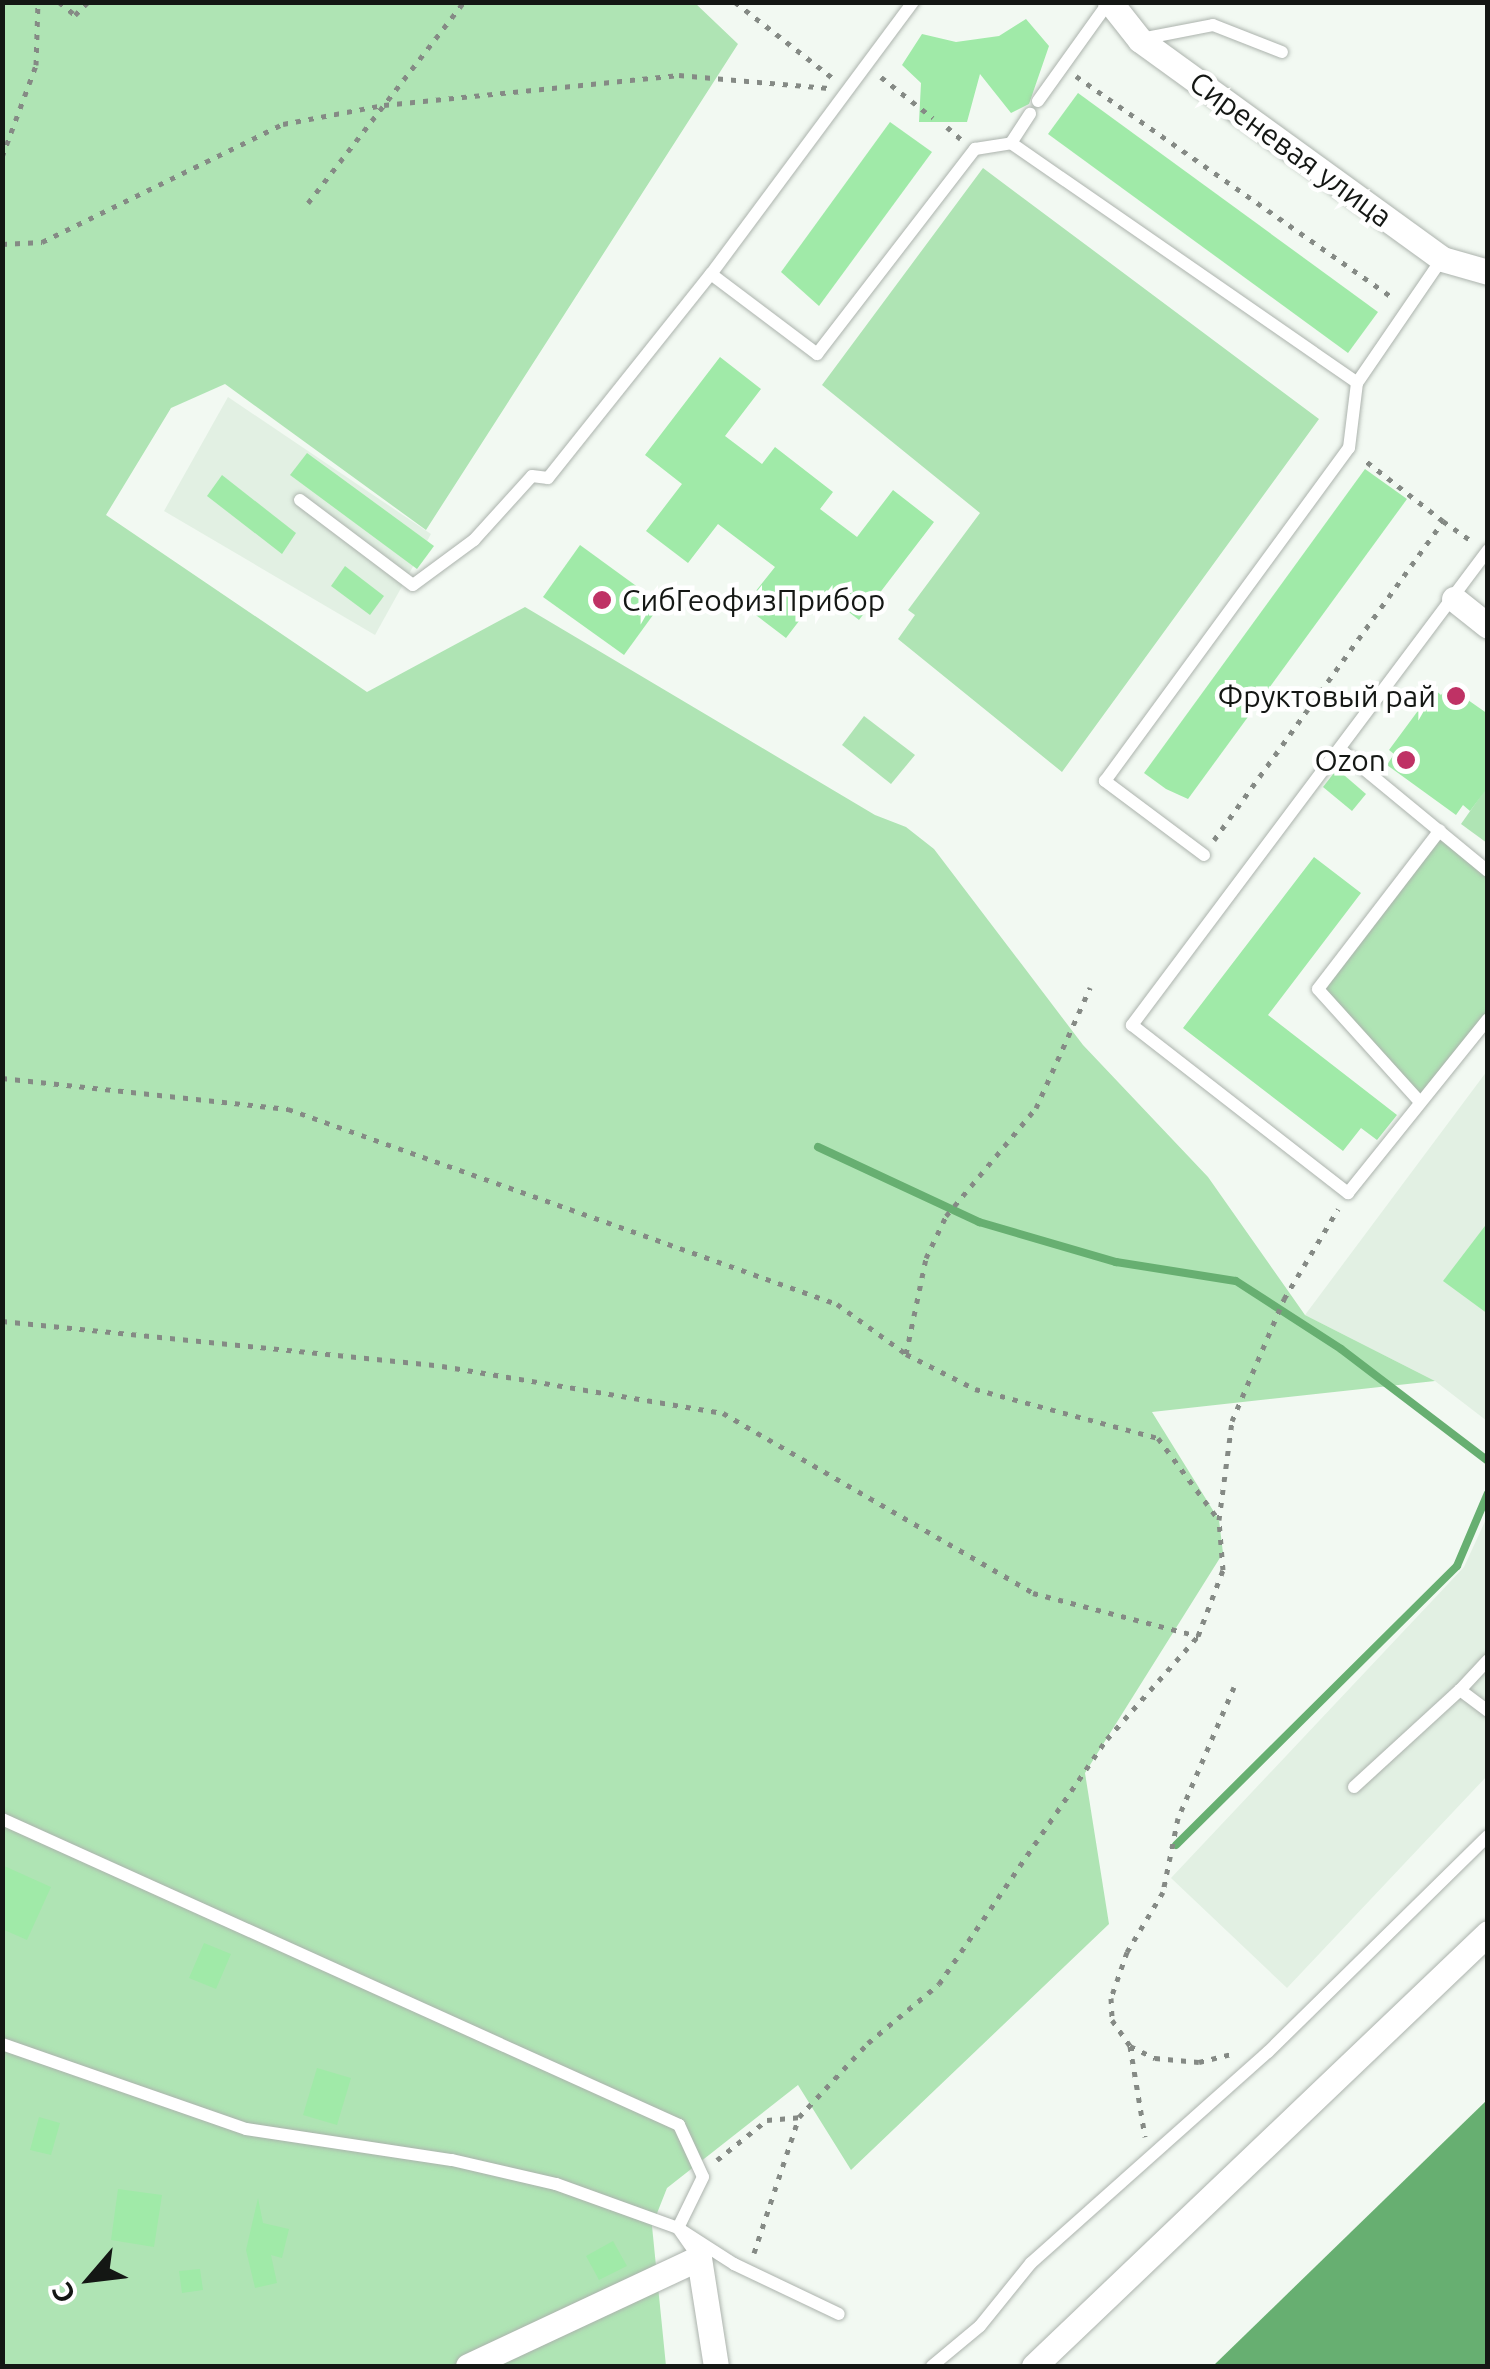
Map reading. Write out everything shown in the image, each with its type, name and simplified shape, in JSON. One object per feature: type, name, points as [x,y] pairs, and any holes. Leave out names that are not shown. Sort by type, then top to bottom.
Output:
[{"type":"street","name":"Сиреневая улица","points":[[1110,2],[1140,40],[1442,259],[1485,266]]},
{"type":"street","points":[[1454,599],[1488,626]]},
{"type":"street","points":[[1034,2366],[1488,1933]]},
{"type":"street","points":[[468,2366],[699,2258],[716,2366]]},
{"type":"lane","points":[[300,500],[413,585],[474,540],[532,476],[548,478],[711,274],[913,2]]},
{"type":"lane","points":[[1038,102],[1110,2]]},
{"type":"lane","points":[[1140,40],[1214,25],[1282,52]]},
{"type":"lane","points":[[711,274],[816,354],[975,150],[1011,142],[1030,114]]},
{"type":"lane","points":[[1011,142],[1357,383]]},
{"type":"lane","points":[[1204,854],[1105,781],[1349,448],[1357,383],[1442,259]]},
{"type":"lane","points":[[1487,551],[1132,1025],[1348,1193],[1488,1019]]},
{"type":"lane","points":[[1341,750],[1488,871]]},
{"type":"lane","points":[[1420,1102],[1318,989],[1440,830]]},
{"type":"lane","points":[[1354,1787],[1488,1660]]},
{"type":"lane","points":[[1460,1690],[1488,1711]]},
{"type":"lane","points":[[2,1820],[679,2125],[703,2177],[678,2228]]},
{"type":"lane","points":[[932,2366],[980,2326],[1031,2264],[1282,2040],[1488,1836]]},
{"type":"lane","points":[[2,2044],[246,2129],[504,2172],[678,2228],[749,2270],[839,2314]]},
{"type":"lane","points":[[678,2228],[699,2258]]},
{"type":"path","points":[[2,157],[36,65],[38,2]]},
{"type":"path","points":[[59,2],[75,15],[88,2]]},
{"type":"path","points":[[308,203],[464,2]]},
{"type":"path","points":[[735,2],[848,90]]},
{"type":"path","points":[[1062,65],[1408,310]]},
{"type":"path","points":[[866,66],[934,118]]},
{"type":"path","points":[[2,244],[42,242],[284,124],[384,105],[679,75],[848,90]]},
{"type":"path","points":[[1349,448],[1487,551]]},
{"type":"path","points":[[1204,854],[1443,521]]},
{"type":"path","points":[[906,1354],[926,1258],[946,1216],[956,1198],[1036,1108],[1090,988]]},
{"type":"path","points":[[2,1078],[288,1108],[836,1304],[906,1354],[974,1390],[1158,1438],[1219,1520]]},
{"type":"path","points":[[749,2270],[799,2118],[868,2043],[939,1984],[1107,1739],[1198,1636],[1223,1570],[1219,1520],[1232,1421],[1284,1299],[1348,1193]]},
{"type":"path","points":[[2,1321],[442,1366],[723,1414],[1033,1593],[1198,1636]]},
{"type":"path","points":[[1133,2173],[1145,2144],[1130,2046],[1112,2020],[1112,1998],[1127,1952],[1163,1892],[1178,1818],[1234,1687]]},
{"type":"path","points":[[1130,2046],[1154,2058],[1199,2062],[1282,2040]]},
{"type":"path","points":[[703,2177],[732,2143],[767,2120],[799,2118]]},
{"type":"shaded area","points":[[3,3],[695,3],[738,44],[426,530],[225,384],[171,408],[106,515],[367,692],[525,607],[875,815],[906,827],[934,849],[1083,1045],[1208,1177],[1305,1315],[1435,1381],[1152,1412],[1219,1520],[1223,1553],[1085,1773],[1109,1924],[851,2170],[798,2085],[667,2188],[652,2226],[666,2366],[3,2366]]},
{"type":"shaded area","points":[[983,168],[1319,419],[1062,772],[898,639],[915,615],[908,610],[980,513],[822,385]]},
{"type":"shaded area","points":[[228,397],[431,534],[375,635],[164,511]]},
{"type":"shaded area","points":[[864,716],[915,755],[891,784],[842,745]]},
{"type":"shaded area","points":[[1487,787],[1487,843],[1461,824]]},
{"type":"shaded area","points":[[1440,830],[1487,871],[1487,1019],[1420,1102],[1318,989]]},
{"type":"shaded area","points":[[1487,1071],[1487,1421],[1435,1381],[1305,1315]]},
{"type":"shaded area","points":[[1487,1517],[1487,1776],[1287,1988],[1171,1878],[1464,1567]]},
{"type":"shaded area","points":[[1487,2100],[1487,2366],[1213,2366]]},
{"type":"building","points":[[1026,19],[1049,46],[1029,104],[1011,113],[980,74],[967,122],[919,122],[921,83],[902,65],[922,34],[956,42],[999,36]]},
{"type":"building","points":[[1078,93],[1378,312],[1348,353],[1048,134]]},
{"type":"building","points":[[890,122],[932,152],[819,306],[781,272]]},
{"type":"building","points":[[720,357],[761,389],[725,436],[762,464],[775,447],[833,492],[820,509],[857,537],[893,490],[934,522],[859,620],[822,591],[786,638],[744,606],[775,567],[718,524],[688,563],[646,531],[682,484],[645,455]]},
{"type":"building","points":[[307,453],[434,546],[417,569],[290,475]]},
{"type":"building","points":[[1365,469],[1407,499],[1188,799],[1166,789],[1144,773]]},
{"type":"building","points":[[222,475],[296,533],[282,554],[207,496]]},
{"type":"building","name":"СибГеофизПрибор","points":[[580,545],[661,604],[624,655],[543,597]]},
{"type":"building","points":[[345,566],[384,596],[370,615],[331,586]]},
{"type":"building","points":[[1448,686],[1488,714],[1488,787],[1470,811],[1463,805],[1456,815],[1387,765],[1394,754],[1389,750],[1434,689],[1441,695]]},
{"type":"building","points":[[1337,769],[1366,794],[1352,811],[1323,787]]},
{"type":"building","points":[[1314,857],[1361,893],[1268,1015],[1397,1115],[1377,1140],[1361,1128],[1343,1151],[1183,1028]]},
{"type":"building","points":[[1488,1222],[1488,1314],[1443,1281]]},
{"type":"building","points":[[2,1865],[51,1887],[27,1940],[2,1929]]},
{"type":"building","points":[[204,1943],[231,1954],[216,1989],[189,1978]]},
{"type":"building","points":[[317,2068],[351,2078],[337,2125],[303,2115]]},
{"type":"building","points":[[39,2117],[60,2123],[51,2155],[30,2150]]},
{"type":"building","points":[[118,2189],[162,2195],[154,2247],[111,2240]]},
{"type":"building","points":[[258,2198],[263,2223],[289,2229],[282,2258],[271,2255],[277,2283],[255,2288],[246,2250]]},
{"type":"building","points":[[613,2241],[627,2266],[599,2280],[586,2256]]},
{"type":"building","points":[[200,2269],[203,2290],[182,2293],[179,2271]]},
{"type":"waterway","points":[[818,1147],[979,1222],[1116,1262],[1236,1281],[1341,1349],[1488,1461]]},
{"type":"waterway","points":[[1176,1845],[1457,1566],[1488,1493]]},
{"type":"place","name":"СибГеофизПрибор","points":[[602,600]]},
{"type":"place","name":"Фруктовый рай","points":[[1456,696]]},
{"type":"place","name":"Ozon","points":[[1406,760]]}]
